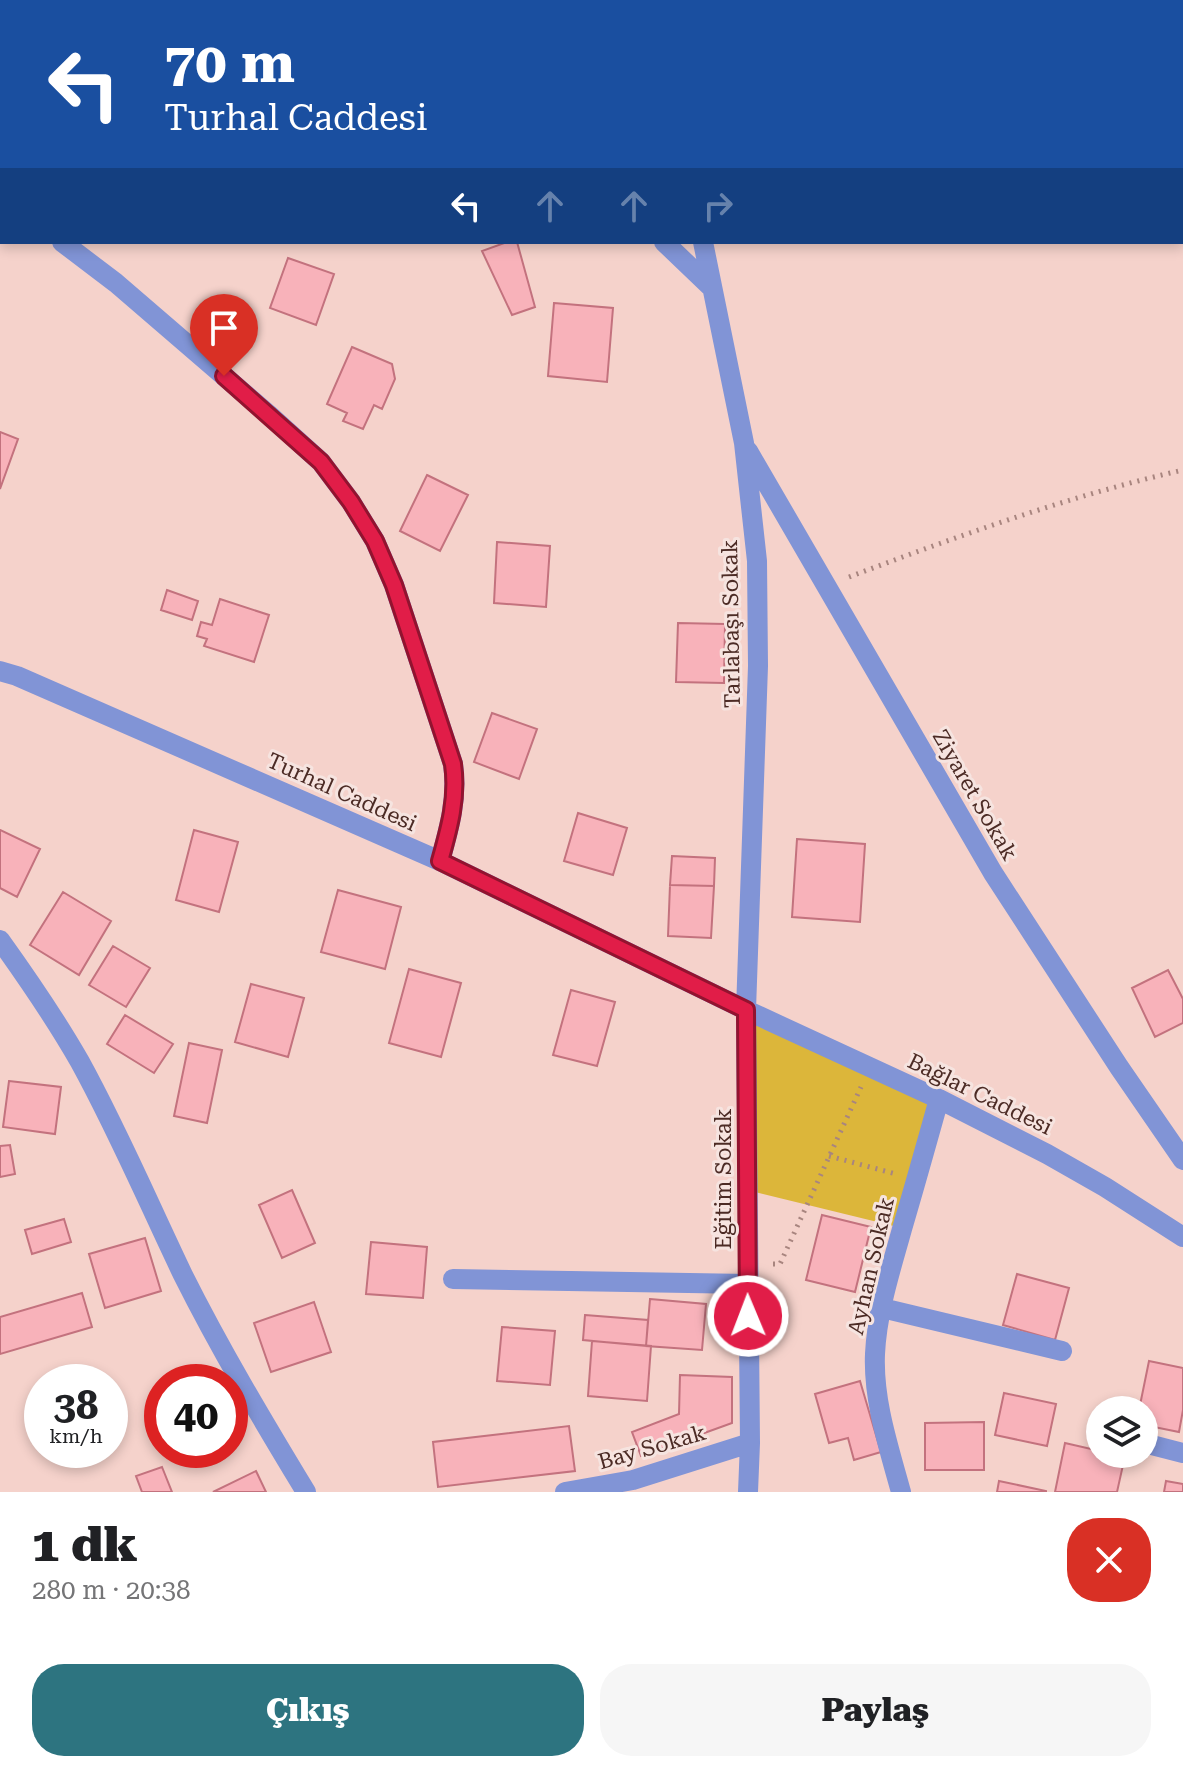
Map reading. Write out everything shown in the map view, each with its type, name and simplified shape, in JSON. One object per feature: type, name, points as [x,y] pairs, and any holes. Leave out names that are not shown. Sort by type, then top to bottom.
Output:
[{"type":"street","points":[[65,244],[116,283],[321,462],[375,541],[394,585],[453,764],[456,783],[454,803],[440,861]]},
{"type":"street","points":[[666,244],[711,287]]},
{"type":"street","name":"Tarlabaşı Sokak","points":[[703,244],[744,443],[757,561],[758,666],[746,1010]]},
{"type":"street","name":"Ziyaret Sokak","points":[[744,443],[993,873],[1183,1160]]},
{"type":"street","name":"Turhal Caddesi","points":[[0,671],[440,861],[746,1010]]},
{"type":"street","points":[[0,940],[80,1061],[184,1276],[306,1492]]},
{"type":"street","name":"Bağlar Caddesi","points":[[746,1010],[939,1099],[1047,1154],[1183,1237]]},
{"type":"street","name":"Eğitim Sokak","points":[[746,1010],[748,1492]]},
{"type":"street","name":"Ayhan Sokak","points":[[901,1492],[881,1416],[875,1354],[888,1279],[939,1099]]},
{"type":"street","points":[[453,1279],[748,1284]]},
{"type":"street","points":[[882,1308],[1062,1351]]},
{"type":"street","name":"Bay Sokak","points":[[565,1492],[633,1480],[750,1443]]},
{"type":"street","points":[[1158,1447],[1183,1453]]},
{"type":"path","points":[[826,586],[965,534],[1133,482],[1183,470]]},
{"type":"path","points":[[748,1262],[780,1264],[870,1067]]},
{"type":"path","points":[[829,1156],[916,1180]]},
{"type":"shaded area","points":[[746,1010],[939,1099],[902,1228],[747,1190]]},
{"type":"building","points":[[501,244],[518,244],[535,307],[512,315],[482,251]]},
{"type":"building","points":[[288,258],[334,274],[316,325],[270,308]]},
{"type":"building","points":[[554,303],[613,308],[607,382],[548,376]]},
{"type":"building","points":[[352,347],[392,364],[395,379],[382,409],[374,405],[363,429],[343,421],[347,413],[327,404]]},
{"type":"building","points":[[0,432],[18,439],[0,489]]},
{"type":"building","points":[[427,475],[468,495],[440,551],[400,531]]},
{"type":"building","points":[[497,542],[550,546],[546,607],[494,603]]},
{"type":"building","points":[[167,590],[198,601],[192,620],[161,610]]},
{"type":"building","points":[[220,599],[269,615],[254,662],[204,646],[207,639],[197,636],[201,622],[212,625]]},
{"type":"building","points":[[678,623],[725,624],[724,683],[676,682]]},
{"type":"building","points":[[492,713],[537,729],[519,779],[474,762]]},
{"type":"building","points":[[578,813],[627,828],[613,875],[564,861]]},
{"type":"building","points":[[0,830],[40,849],[17,897],[0,888]]},
{"type":"building","points":[[194,830],[238,842],[219,912],[176,900]]},
{"type":"building","points":[[797,839],[865,844],[860,922],[792,917]]},
{"type":"building","points":[[672,856],[715,858],[714,886],[670,885]]},
{"type":"building","points":[[670,885],[714,886],[711,938],[668,936]]},
{"type":"building","points":[[338,890],[401,907],[385,969],[321,952]]},
{"type":"building","points":[[63,892],[111,921],[79,975],[30,945]]},
{"type":"building","points":[[113,946],[150,968],[126,1007],[89,985]]},
{"type":"building","points":[[409,969],[461,983],[441,1057],[389,1043]]},
{"type":"building","points":[[1168,970],[1183,999],[1183,1023],[1155,1037],[1132,988]]},
{"type":"building","points":[[251,984],[304,998],[288,1057],[235,1042]]},
{"type":"building","points":[[571,990],[615,1002],[597,1066],[553,1055]]},
{"type":"building","points":[[125,1015],[173,1044],[154,1073],[107,1044]]},
{"type":"building","points":[[189,1043],[222,1050],[207,1123],[174,1116]]},
{"type":"building","points":[[9,1081],[61,1087],[55,1134],[3,1127]]},
{"type":"building","points":[[10,1145],[15,1174],[0,1177],[0,1146]]},
{"type":"building","points":[[292,1190],[315,1243],[282,1258],[259,1205]]},
{"type":"building","points":[[822,1215],[871,1227],[855,1292],[806,1280]]},
{"type":"building","points":[[64,1219],[71,1242],[32,1254],[25,1230]]},
{"type":"building","points":[[145,1238],[161,1291],[105,1308],[89,1254]]},
{"type":"building","points":[[371,1242],[427,1247],[423,1298],[366,1294]]},
{"type":"building","points":[[1017,1274],[1069,1288],[1055,1340],[1003,1325]]},
{"type":"building","points":[[82,1293],[92,1327],[0,1354],[0,1317]]},
{"type":"building","points":[[650,1299],[706,1304],[702,1350],[646,1346]]},
{"type":"building","points":[[314,1302],[331,1352],[271,1372],[254,1323]]},
{"type":"building","points":[[585,1315],[648,1320],[646,1346],[583,1340]]},
{"type":"building","points":[[502,1327],[555,1331],[550,1385],[497,1381]]},
{"type":"building","points":[[592,1341],[651,1346],[647,1401],[588,1396]]},
{"type":"building","points":[[1149,1361],[1183,1368],[1183,1410],[1179,1432],[1158,1428],[1158,1396],[1142,1396]]},
{"type":"building","points":[[680,1375],[732,1377],[732,1423],[641,1456],[632,1432],[679,1414]]},
{"type":"building","points":[[860,1381],[881,1452],[854,1460],[848,1438],[829,1443],[815,1394]]},
{"type":"building","points":[[1004,1393],[1056,1404],[1047,1446],[995,1435]]},
{"type":"building","points":[[984,1422],[984,1470],[925,1470],[925,1423]]},
{"type":"building","points":[[569,1426],[575,1471],[438,1487],[433,1442]]},
{"type":"building","points":[[1065,1443],[1086,1448],[1086,1468],[1122,1468],[1117,1492],[1055,1492]]},
{"type":"building","points":[[162,1468],[172,1492],[142,1492],[136,1476]]},
{"type":"building","points":[[256,1471],[266,1492],[213,1492]]},
{"type":"building","points":[[999,1481],[1046,1491],[1046,1492],[997,1492]]},
{"type":"building","points":[[1166,1481],[1183,1484],[1183,1492],[1164,1492]]},
{"type":"route","points":[[224,376],[321,462],[375,541],[394,585],[453,764],[456,783],[454,803],[440,861],[746,1010],[748,1316]]}]
